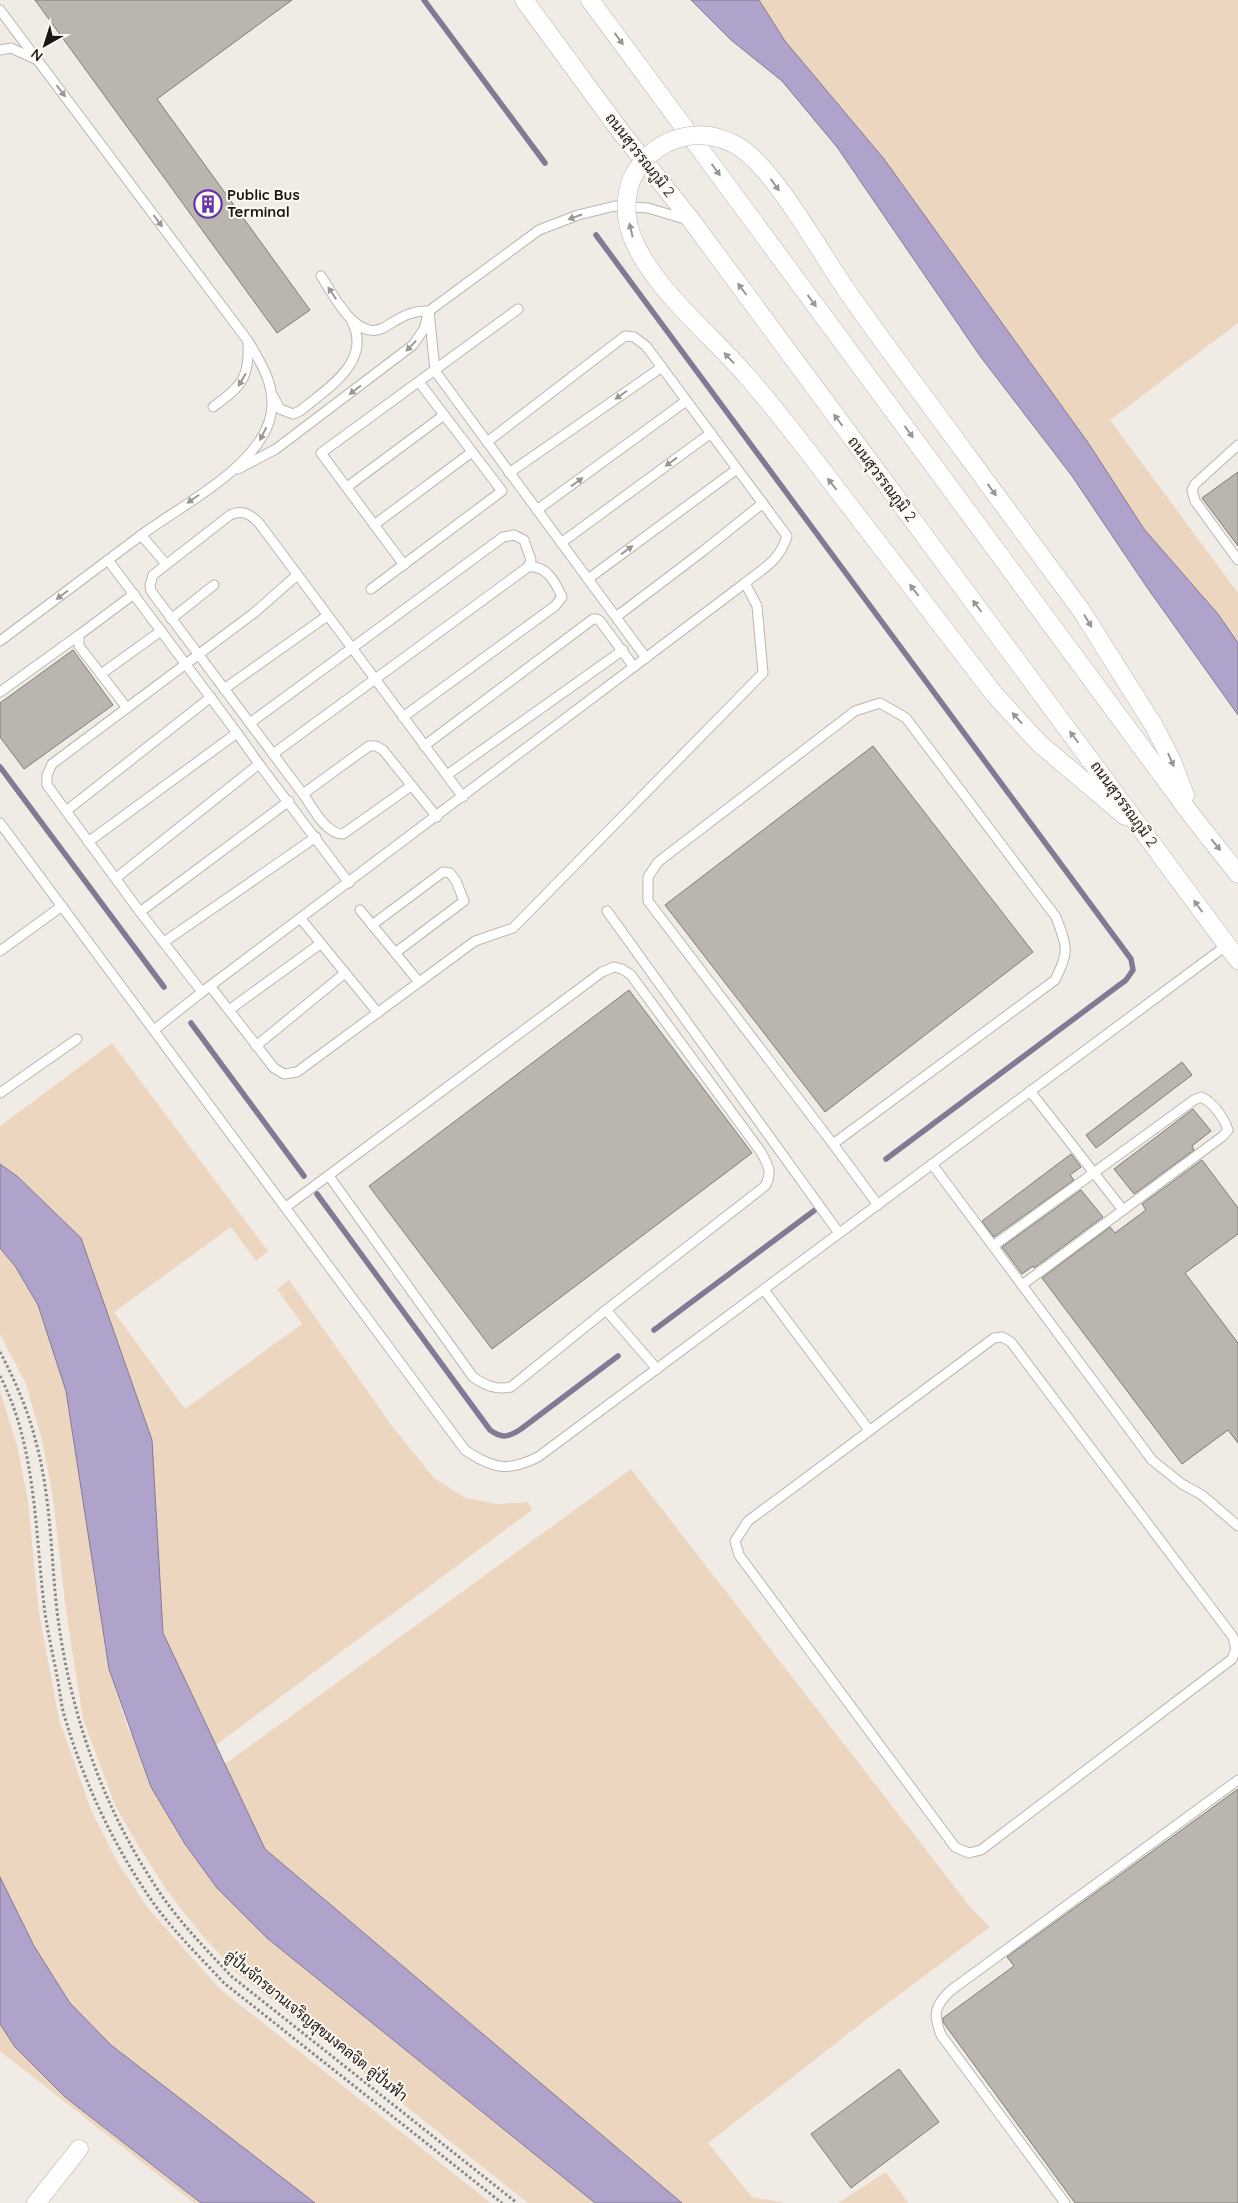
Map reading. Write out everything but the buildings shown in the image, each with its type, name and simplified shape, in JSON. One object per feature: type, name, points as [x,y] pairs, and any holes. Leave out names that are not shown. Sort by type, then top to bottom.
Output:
[{"type":"street","name":"ถนนสุวรรณภูมิ 2","points":[[524,0],[621,132],[691,220],[1238,960]]},
{"type":"street","points":[[590,0],[1193,816],[1238,874]]},
{"type":"street","points":[[1144,832],[1039,743],[994,694],[780,416],[675,299],[641,257],[631,236],[627,197],[632,179],[640,165],[652,152],[667,143],[688,135],[712,136],[736,145],[763,168],[844,287],[1081,610],[1154,726],[1172,761],[1193,816]]},
{"type":"street","points":[[36,2203],[80,2149]]},
{"type":"lane","points":[[0,10],[248,341],[264,367],[272,387],[273,405],[269,422],[254,450],[233,471],[141,535],[2,637]]},
{"type":"lane","points":[[0,50],[11,48],[23,52],[38,61]]},
{"type":"lane","points":[[350,319],[363,328],[373,331],[383,328],[409,313],[429,311],[539,230],[578,215],[615,206],[648,208],[691,220]]},
{"type":"lane","points":[[272,394],[280,409],[293,414],[300,411],[345,373],[352,362],[357,348],[356,332],[350,319],[321,276]]},
{"type":"lane","points":[[404,565],[321,453],[518,309]]},
{"type":"lane","points":[[429,311],[435,371],[646,658]]},
{"type":"lane","points":[[233,471],[251,464],[276,449],[414,345],[424,328],[429,311]]},
{"type":"lane","points":[[154,1030],[772,563],[783,550],[787,536],[646,346],[634,337],[625,336],[487,442]]},
{"type":"lane","points":[[213,407],[242,382],[249,359],[248,341]]},
{"type":"lane","points":[[510,473],[662,367]]},
{"type":"lane","points":[[372,589],[502,491],[419,382]]},
{"type":"lane","points":[[538,510],[686,401]]},
{"type":"lane","points":[[347,487],[444,414]]},
{"type":"lane","points":[[561,543],[711,433]]},
{"type":"lane","points":[[1238,445],[1195,484],[1192,490],[1195,501],[1238,560]]},
{"type":"lane","points":[[374,524],[472,452]]},
{"type":"lane","points":[[588,579],[737,469]]},
{"type":"lane","points":[[616,617],[704,551],[763,503]]},
{"type":"lane","points":[[411,786],[342,834],[336,834],[302,794],[151,591],[150,584],[153,575],[230,515],[238,512],[249,515],[259,523],[296,576],[463,797]]},
{"type":"lane","points":[[141,535],[166,564]]},
{"type":"lane","points":[[250,723],[352,650],[503,537],[514,535],[524,540],[531,560],[528,567]]},
{"type":"lane","points":[[108,560],[349,883]]},
{"type":"lane","points":[[273,754],[528,567],[537,566],[544,569],[558,588],[562,597],[555,606],[403,717]]},
{"type":"lane","points":[[202,992],[140,912],[47,785],[47,775],[52,764],[254,613],[296,576]]},
{"type":"lane","points":[[210,986],[274,1068],[284,1074],[297,1072],[475,941],[512,928],[763,672],[757,606],[745,583]]},
{"type":"lane","points":[[171,619],[214,585]]},
{"type":"lane","points":[[0,692],[134,594]]},
{"type":"lane","points":[[224,689],[326,616]]},
{"type":"lane","points":[[424,746],[593,619],[600,621],[634,667]]},
{"type":"lane","points":[[100,674],[161,631]]},
{"type":"lane","points":[[79,635],[80,646],[127,708]]},
{"type":"lane","points":[[447,776],[623,650]]},
{"type":"lane","points":[[66,811],[210,697]]},
{"type":"lane","points":[[833,1144],[1055,980],[1064,963],[1067,946],[1056,917],[906,718],[880,703],[855,711],[658,862],[648,877],[648,901],[878,1204]]},
{"type":"lane","points":[[88,842],[237,732]]},
{"type":"lane","points":[[302,794],[369,746],[376,746],[384,750],[436,817]]},
{"type":"lane","points":[[116,878],[259,764]]},
{"type":"lane","points":[[140,912],[289,801]]},
{"type":"lane","points":[[0,823],[465,1450],[484,1463],[504,1468],[522,1465],[538,1457],[1227,945]]},
{"type":"lane","points":[[164,942],[316,837]]},
{"type":"lane","points":[[372,925],[444,872],[450,873],[456,881],[464,901],[395,953]]},
{"type":"lane","points":[[0,951],[62,906]]},
{"type":"lane","points":[[360,910],[419,982]]},
{"type":"lane","points":[[607,911],[839,1233]]},
{"type":"lane","points":[[301,919],[378,1012]]},
{"type":"lane","points":[[229,1010],[320,944]]},
{"type":"lane","points":[[286,1207],[602,972],[614,967],[622,969],[631,975],[761,1152],[769,1167],[770,1179],[765,1186],[511,1387],[501,1389],[486,1386],[473,1377],[329,1176]]},
{"type":"lane","points":[[256,1046],[345,974]]},
{"type":"lane","points":[[0,1093],[77,1039]]},
{"type":"lane","points":[[1030,1091],[1123,1210]]},
{"type":"lane","points":[[993,1246],[1201,1097],[1206,1099],[1225,1121],[1228,1130],[1222,1136],[1022,1285]]},
{"type":"lane","points":[[932,1164],[1152,1460],[1182,1484],[1202,1495],[1238,1526]]},
{"type":"lane","points":[[764,1290],[869,1430]]},
{"type":"lane","points":[[606,1310],[657,1369]]},
{"type":"lane","points":[[1002,1337],[1011,1342],[1233,1637],[1236,1649],[1232,1659],[981,1850],[968,1853],[955,1847],[738,1554],[735,1541],[748,1521],[869,1430],[994,1338],[1002,1337]]},
{"type":"lane","points":[[1065,2203],[940,2035],[935,2020],[936,2008],[950,1991],[1238,1780]]},
{"type":"path","name":"ลู่ปั่นจักรยานเจริญสุขมงคลจิต ลู่ปั่นฟ้า","points":[[0,1352],[19,1388],[38,1447],[46,1500],[58,1613],[78,1720],[92,1763],[106,1797],[133,1852],[163,1897],[196,1938],[231,1976],[517,2203]]},
{"type":"path","points":[[0,1376],[8,1391],[24,1448],[34,1501],[46,1614],[65,1720],[99,1809],[124,1857],[153,1903],[187,1944],[224,1983],[502,2203]]},
{"type":"shaded area","points":[[691,0],[759,0],[785,41],[884,159],[1089,444],[1144,529],[1218,614],[1238,643],[1238,715],[1146,586],[1072,476],[980,356],[837,147],[782,81],[731,40]]},
{"type":"shaded area","points":[[759,0],[1238,0],[1238,323],[1110,420],[1238,593],[1238,643],[1218,614],[1144,529],[1089,444],[884,159],[785,41]]},
{"type":"shaded area","points":[[112,1043],[268,1251],[256,1261],[231,1227],[114,1312],[185,1409],[302,1324],[277,1289],[289,1280],[392,1426],[434,1478],[465,1498],[497,1504],[528,1502],[532,1510],[216,1745],[163,1633],[152,1440],[81,1238],[17,1176],[0,1164],[0,1126]]},
{"type":"shaded area","points":[[0,1164],[17,1176],[81,1238],[152,1440],[163,1633],[265,1849],[682,2203],[595,2203],[267,1938],[217,1888],[185,1844],[151,1787],[109,1669],[66,1391],[38,1305],[15,1266],[0,1248]]},
{"type":"shaded area","points":[[0,1248],[15,1266],[38,1305],[66,1391],[109,1669],[128,1729],[267,1938],[595,2203],[528,2203],[235,1971],[201,1934],[168,1892],[139,1847],[115,1805],[83,1719],[66,1611],[53,1498],[43,1444],[26,1384],[0,1334]]},
{"type":"shaded area","points":[[0,1390],[18,1449],[28,1501],[39,1613],[59,1719],[91,1810],[117,1861],[147,1907],[220,1989],[491,2203],[315,2203],[111,2045],[70,2003],[34,1946],[0,1877]]},
{"type":"shaded area","points":[[631,1469],[971,1908],[990,1927],[876,2012],[708,2143],[752,2197],[785,2203],[682,2203],[265,1849],[225,1764]]},
{"type":"shaded area","points":[[0,1877],[34,1946],[70,2003],[111,2045],[315,2203],[201,2203],[65,2097],[15,2047],[0,2024]]},
{"type":"shaded area","points":[[0,2024],[15,2047],[64,2097],[201,2203],[194,2203],[0,2051]]},
{"type":"shaded area","points":[[886,2172],[908,2203],[838,2203]]},
{"type":"waterway","points":[[424,0],[545,163]]},
{"type":"waterway","points":[[596,235],[1131,959],[1133,970],[1126,980],[886,1159]]},
{"type":"waterway","points":[[0,767],[164,987]]},
{"type":"waterway","points":[[191,1023],[304,1176]]},
{"type":"waterway","points":[[317,1194],[494,1433],[506,1436],[517,1432],[618,1356]]},
{"type":"waterway","points":[[654,1330],[815,1210]]},
{"type":"place","name":"Public Bus Terminal","points":[[208,204]]}]
